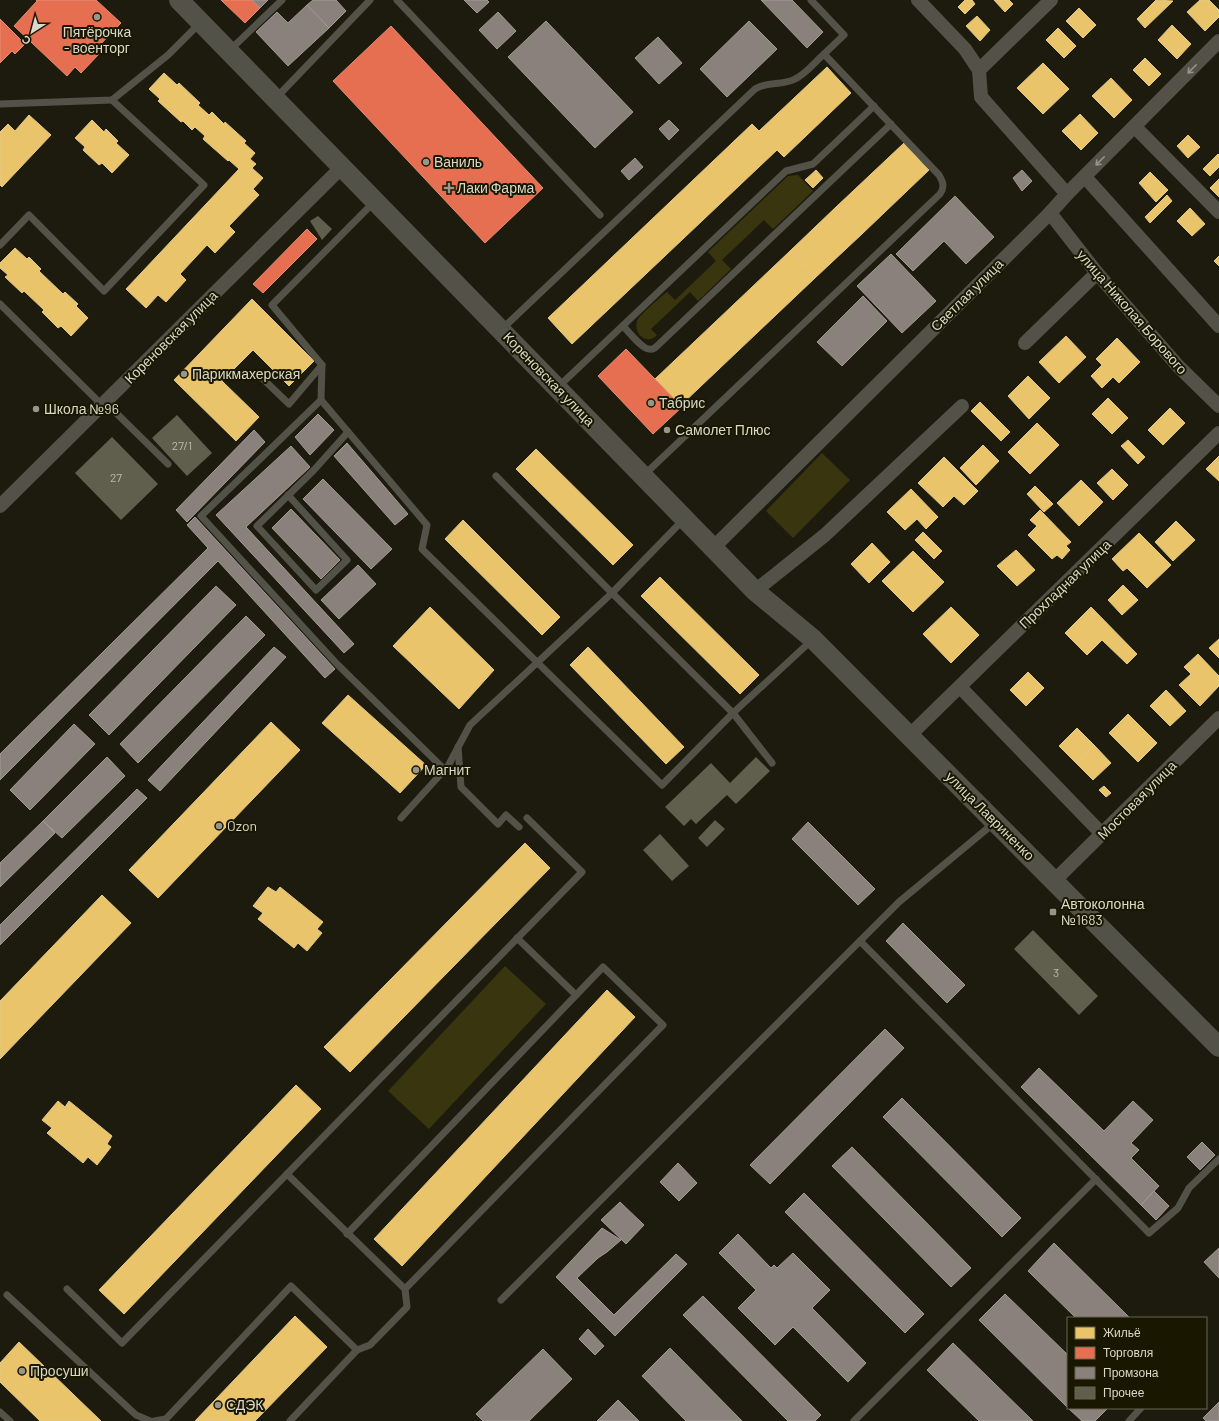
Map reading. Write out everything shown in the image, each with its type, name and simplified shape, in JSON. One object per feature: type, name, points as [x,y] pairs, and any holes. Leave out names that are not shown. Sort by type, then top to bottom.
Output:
[{"type":"street","points":[[918,0],[965,49],[979,70],[981,97],[1067,194]]},
{"type":"street","points":[[979,70],[1050,0]]},
{"type":"street","name":"Кореновская улица","points":[[185,4],[200,23],[755,591]]},
{"type":"street","name":"Светлая улица","points":[[713,548],[1050,213],[1067,194],[1219,42]]},
{"type":"street","points":[[1135,127],[1219,212]]},
{"type":"street","name":"Кореновская улица","points":[[0,506],[342,168]]},
{"type":"street","points":[[1085,177],[1219,326]]},
{"type":"street","name":"улица Николая Борового","points":[[1050,213],[1097,273],[1178,366],[1219,406]]},
{"type":"street","points":[[1025,343],[1097,273]]},
{"type":"street","points":[[755,591],[825,535],[962,406]]},
{"type":"street","name":"Прохладная улица","points":[[910,735],[1219,433]]},
{"type":"street","name":"улица Лавриненко","points":[[755,591],[813,639],[910,735],[1219,1048]]},
{"type":"street","points":[[960,687],[1102,834]]},
{"type":"street","name":"Мостовая улица","points":[[1054,881],[1219,718]]},
{"type":"lane","points":[[229,51],[282,0]]},
{"type":"lane","points":[[275,99],[370,0]]},
{"type":"lane","points":[[397,0],[600,215]]},
{"type":"lane","points":[[501,330],[755,89],[766,84],[794,80],[844,35],[811,0]]},
{"type":"lane","points":[[0,104],[112,100],[168,55],[200,23]]},
{"type":"lane","points":[[643,476],[940,194],[943,189],[943,182],[940,175],[824,54]]},
{"type":"lane","points":[[0,244],[29,216],[104,291],[204,185],[112,100]]},
{"type":"lane","points":[[557,388],[786,171],[813,164],[874,106]]},
{"type":"lane","points":[[623,326],[643,347],[648,349],[658,346],[891,124]]},
{"type":"lane","points":[[375,201],[272,306],[322,365],[321,400],[427,525],[422,550],[662,785],[733,713],[813,639]]},
{"type":"lane","points":[[0,304],[103,404],[168,464]]},
{"type":"lane","points":[[261,377],[289,404],[322,365]]},
{"type":"lane","points":[[321,400],[201,516],[337,664],[445,770]]},
{"type":"lane","points":[[288,495],[347,560],[316,590],[257,526],[288,495],[314,470],[348,432]]},
{"type":"lane","points":[[496,476],[733,713],[772,763]]},
{"type":"lane","points":[[401,818],[445,770],[470,725],[612,593],[684,518]]},
{"type":"lane","points":[[458,747],[461,787],[498,824],[506,815],[519,827]]},
{"type":"lane","points":[[67,1289],[122,1343],[582,872],[527,818]]},
{"type":"lane","points":[[501,1300],[899,902],[995,822]]},
{"type":"lane","points":[[517,938],[576,995]]},
{"type":"lane","points":[[860,941],[1149,1233],[1178,1208],[1189,1188],[1219,1159]]},
{"type":"lane","points":[[347,1234],[604,967],[664,1025],[405,1289]]},
{"type":"lane","points":[[287,1174],[405,1289],[407,1307],[370,1345],[356,1350],[290,1421]]},
{"type":"lane","points":[[854,1421],[1096,1179]]},
{"type":"lane","points":[[154,1421],[166,1419],[291,1286],[356,1350]]},
{"type":"lane","points":[[7,1295],[136,1415],[150,1421]]},
{"type":"lane","points":[[1129,1421],[1140,1409]]},
{"type":"lane","points":[[0,1412],[10,1421]]},
{"type":"shaded area","points":[[798,175],[813,191],[773,229],[764,220],[722,260],[731,269],[698,301],[690,292],[651,329],[657,335],[649,339],[642,337],[637,330],[637,321],[650,306],[667,292],[675,300],[716,261],[708,252],[788,176]]},
{"type":"shaded area","points":[[822,453],[850,480],[793,538],[766,511]]},
{"type":"shaded area","points":[[505,966],[546,1004],[429,1129],[388,1091]]},
{"type":"building: Жильё","points":[[965,0],[972,0],[975,4],[965,14],[958,7]]},
{"type":"building: Жильё","points":[[994,0],[1009,0],[1013,4],[1005,12]]},
{"type":"building: Жильё","points":[[1156,0],[1173,1],[1145,28],[1137,19]]},
{"type":"building: Жильё","points":[[1200,0],[1209,0],[1219,10],[1219,17],[1205,31],[1187,12]]},
{"type":"building: Жильё","points":[[1079,8],[1096,25],[1083,38],[1066,21]]},
{"type":"building: Жильё","points":[[977,16],[990,30],[980,41],[966,26]]},
{"type":"building: Жильё","points":[[1172,25],[1191,44],[1177,59],[1158,40]]},
{"type":"building: Жильё","points":[[1058,28],[1076,46],[1064,58],[1046,40]]},
{"type":"building: Жильё","points":[[1145,58],[1161,74],[1149,86],[1133,70]]},
{"type":"building: Жильё","points":[[1043,63],[1069,89],[1043,114],[1017,88]]},
{"type":"building: Жильё","points":[[827,67],[851,93],[784,157],[777,150],[572,344],[548,318],[752,124],[759,131]]},
{"type":"building: Жильё","points":[[164,73],[177,85],[179,83],[200,103],[198,105],[209,115],[212,112],[224,124],[225,122],[246,141],[244,143],[255,153],[250,159],[256,164],[252,168],[263,178],[253,189],[259,195],[229,226],[235,232],[215,253],[207,245],[180,274],[186,280],[166,302],[158,295],[146,308],[126,289],[239,169],[203,139],[205,136],[195,127],[192,130],[158,101],[160,99],[149,89]]},
{"type":"building: Жильё","points":[[1111,78],[1132,100],[1114,118],[1092,96]]},
{"type":"building: Жильё","points":[[1080,114],[1098,133],[1081,150],[1062,131]]},
{"type":"building: Жильё","points":[[29,115],[51,135],[2,187],[0,185],[0,132],[8,124],[15,131]]},
{"type":"building: Жильё","points":[[92,120],[104,132],[106,129],[118,141],[116,143],[129,155],[112,173],[102,163],[99,165],[83,150],[85,147],[75,138]]},
{"type":"building: Жильё","points":[[1188,135],[1200,147],[1188,158],[1177,146]]},
{"type":"building: Жильё","points":[[904,143],[929,170],[862,234],[836,207]]},
{"type":"building: Жильё","points":[[1218,154],[1219,167],[1210,176],[1203,169]]},
{"type":"building: Жильё","points":[[816,170],[823,178],[813,188],[805,180]]},
{"type":"building: Жильё","points":[[1150,172],[1168,190],[1156,202],[1139,183]]},
{"type":"building: Жильё","points":[[1219,179],[1219,197],[1210,188]]},
{"type":"building: Жильё","points":[[1167,195],[1172,201],[1150,223],[1145,217]]},
{"type":"building: Жильё","points":[[836,207],[862,234],[815,278],[790,251]]},
{"type":"building: Жильё","points":[[1190,208],[1205,224],[1192,236],[1177,221]]},
{"type":"building: Жильё","points":[[15,248],[27,259],[29,257],[41,269],[39,271],[63,294],[65,292],[78,304],[76,306],[88,318],[71,336],[61,326],[58,328],[42,312],[44,310],[24,291],[22,293],[5,277],[8,275],[0,268],[0,263]]},
{"type":"building: Жильё","points":[[790,251],[815,278],[680,406],[655,379]]},
{"type":"building: Жильё","points":[[1219,256],[1219,266],[1214,261]]},
{"type":"building: Жильё","points":[[252,299],[314,361],[289,386],[253,350],[222,381],[259,417],[236,441],[174,380]]},
{"type":"building: Жильё","points":[[1066,336],[1086,357],[1059,383],[1039,362]]},
{"type":"building: Жильё","points":[[1117,338],[1140,362],[1119,383],[1113,377],[1102,388],[1091,376],[1102,365],[1096,359]]},
{"type":"building: Жильё","points":[[1028,376],[1050,398],[1029,419],[1008,396]]},
{"type":"building: Жильё","points":[[1108,398],[1128,418],[1112,434],[1092,414]]},
{"type":"building: Жильё","points":[[980,402],[1010,432],[1001,441],[971,411]]},
{"type":"building: Жильё","points":[[1170,408],[1185,423],[1163,445],[1148,430]]},
{"type":"building: Жильё","points":[[1037,423],[1059,445],[1030,474],[1008,452]]},
{"type":"building: Жильё","points":[[1128,440],[1145,457],[1138,464],[1121,446]]},
{"type":"building: Жильё","points":[[983,445],[999,461],[976,485],[960,468]]},
{"type":"building: Жильё","points":[[536,449],[633,545],[613,565],[516,469]]},
{"type":"building: Жильё","points":[[1219,456],[1219,481],[1206,469]]},
{"type":"building: Жильё","points":[[944,457],[978,491],[964,505],[954,496],[943,507],[918,483]]},
{"type":"building: Жильё","points":[[1112,469],[1128,485],[1113,500],[1097,483]]},
{"type":"building: Жильё","points":[[1081,480],[1103,502],[1079,526],[1057,503]]},
{"type":"building: Жильё","points":[[1035,486],[1053,504],[1044,512],[1027,494]]},
{"type":"building: Жильё","points":[[911,489],[938,517],[926,529],[917,519],[905,530],[887,512]]},
{"type":"building: Жильё","points":[[1040,510],[1071,542],[1066,546],[1070,550],[1062,559],[1057,555],[1052,559],[1028,535],[1037,526],[1030,520]]},
{"type":"building: Жильё","points":[[463,520],[560,617],[542,635],[445,539]]},
{"type":"building: Жильё","points":[[1176,521],[1195,540],[1173,561],[1155,542]]},
{"type":"building: Жильё","points":[[923,532],[942,551],[934,559],[915,540]]},
{"type":"building: Жильё","points":[[1139,533],[1171,565],[1147,588],[1127,568],[1123,571],[1112,559]]},
{"type":"building: Жильё","points":[[872,543],[890,562],[869,583],[851,564]]},
{"type":"building: Жильё","points":[[1016,550],[1035,570],[1017,586],[997,566]]},
{"type":"building: Жильё","points":[[913,551],[944,582],[913,612],[882,581]]},
{"type":"building: Жильё","points":[[660,577],[759,675],[740,694],[641,596]]},
{"type":"building: Жильё","points":[[1123,585],[1138,600],[1122,615],[1108,600]]},
{"type":"building: Жильё","points":[[430,607],[494,670],[459,709],[393,646]]},
{"type":"building: Жильё","points":[[951,607],[979,635],[951,663],[923,634]]},
{"type":"building: Жильё","points":[[1091,607],[1137,654],[1127,664],[1102,640],[1087,655],[1065,633]]},
{"type":"building: Жильё","points":[[1219,639],[1219,658],[1209,648]]},
{"type":"building: Жильё","points":[[588,647],[684,747],[666,764],[570,665]]},
{"type":"building: Жильё","points":[[1198,654],[1219,676],[1219,686],[1200,706],[1179,685],[1191,674],[1184,667]]},
{"type":"building: Жильё","points":[[1028,672],[1044,688],[1026,706],[1010,690]]},
{"type":"building: Жильё","points":[[1166,690],[1186,711],[1170,726],[1150,706]]},
{"type":"building: Жильё","points":[[348,695],[426,765],[400,793],[322,723]]},
{"type":"building: Жильё","points":[[1128,714],[1157,743],[1138,762],[1109,733]]},
{"type":"building: Жильё","points":[[271,722],[300,750],[158,898],[129,870]]},
{"type":"building: Жильё","points":[[1077,728],[1094,745],[1076,763],[1059,746]]},
{"type":"building: Жильё","points":[[1094,745],[1111,763],[1093,780],[1076,763]]},
{"type":"building: Жильё","points":[[1104,786],[1111,793],[1106,797],[1099,790]]},
{"type":"building: Жильё","points":[[525,843],[550,868],[350,1072],[324,1047]]},
{"type":"building: Жильё","points":[[268,887],[276,892],[280,887],[323,922],[317,929],[322,933],[307,951],[298,943],[294,948],[258,919],[263,913],[253,906]]},
{"type":"building: Жильё","points":[[102,895],[131,923],[0,1059],[0,1001]]},
{"type":"building: Жильё","points":[[607,990],[635,1017],[402,1266],[374,1239]]},
{"type":"building: Жильё","points":[[296,1085],[321,1109],[124,1314],[99,1290]]},
{"type":"building: Жильё","points":[[58,1101],[65,1107],[69,1101],[112,1136],[107,1144],[111,1147],[97,1165],[88,1157],[83,1163],[47,1133],[52,1128],[42,1120]]},
{"type":"building: Жильё","points":[[295,1316],[327,1347],[255,1421],[195,1421]]},
{"type":"building: Жильё","points":[[19,1342],[101,1421],[40,1421],[0,1382],[0,1363]]},
{"type":"building: Торговля","points":[[36,0],[96,0],[121,23],[95,50],[99,54],[81,73],[75,67],[67,76],[14,26],[37,1]]},
{"type":"building: Торговля","points":[[221,0],[252,0],[260,8],[245,23]]},
{"type":"building: Торговля","points":[[0,19],[25,44],[15,54],[12,51],[0,63]]},
{"type":"building: Торговля","points":[[391,26],[543,188],[485,243],[333,81]]},
{"type":"building: Торговля","points":[[307,229],[317,239],[263,293],[253,284]]},
{"type":"building: Торговля","points":[[626,349],[682,407],[653,434],[598,376]]},
{"type":"building: Промзона","points":[[252,0],[268,0],[260,8]]},
{"type":"building: Промзона","points":[[313,0],[336,0],[346,11],[329,28],[307,5]]},
{"type":"building: Промзона","points":[[464,0],[487,0],[489,2],[477,13]]},
{"type":"building: Промзона","points":[[761,0],[792,0],[823,32],[807,48]]},
{"type":"building: Промзона","points":[[307,5],[329,28],[288,66],[256,32],[277,12],[288,23]]},
{"type":"building: Промзона","points":[[498,12],[516,31],[497,49],[479,30]]},
{"type":"building: Промзона","points":[[546,21],[633,112],[595,148],[508,57]]},
{"type":"building: Промзона","points":[[749,21],[777,49],[727,97],[700,69]]},
{"type":"building: Промзона","points":[[658,37],[682,63],[659,84],[635,58]]},
{"type":"building: Промзона","points":[[669,120],[679,130],[669,140],[659,129]]},
{"type":"building: Промзона","points":[[635,158],[643,167],[629,180],[621,171]]},
{"type":"building: Промзона","points":[[1022,170],[1032,181],[1022,191],[1013,178]]},
{"type":"building: Промзона","points":[[955,196],[994,237],[966,264],[944,241],[913,271],[896,254]]},
{"type":"building: Промзона","points":[[891,254],[936,301],[902,333],[857,286]]},
{"type":"building: Промзона","points":[[863,296],[887,321],[842,366],[817,342]]},
{"type":"building: Промзона","points":[[318,414],[334,430],[310,455],[295,437]]},
{"type":"building: Промзона","points":[[254,430],[265,442],[187,522],[176,510]]},
{"type":"building: Промзона","points":[[347,443],[408,514],[395,525],[334,456]]},
{"type":"building: Промзона","points":[[291,446],[310,467],[246,527],[354,644],[344,653],[216,515]]},
{"type":"building: Промзона","points":[[323,479],[392,549],[371,569],[303,499]]},
{"type":"building: Промзона","points":[[291,509],[340,560],[321,579],[272,528]]},
{"type":"building: Промзона","points":[[195,517],[335,669],[325,678],[218,561],[0,780],[0,754],[208,548],[187,525]]},
{"type":"building: Промзона","points":[[358,565],[376,584],[339,619],[321,600]]},
{"type":"building: Промзона","points":[[216,586],[236,605],[109,735],[89,715]]},
{"type":"building: Промзона","points":[[246,616],[265,635],[138,763],[120,744]]},
{"type":"building: Промзона","points":[[274,647],[286,657],[160,791],[148,780]]},
{"type":"building: Промзона","points":[[74,724],[95,744],[30,810],[10,790]]},
{"type":"building: Промзона","points":[[107,757],[125,776],[62,838],[43,821]]},
{"type":"building: Промзона","points":[[137,789],[147,798],[0,945],[0,925]]},
{"type":"building: Промзона","points":[[43,821],[55,833],[0,887],[0,863]]},
{"type":"building: Промзона","points":[[808,822],[875,889],[858,905],[792,839]]},
{"type":"building: Промзона","points":[[903,923],[965,985],[947,1003],[886,941]]},
{"type":"building: Промзона","points":[[885,1029],[904,1048],[770,1184],[750,1165]]},
{"type":"building: Промзона","points":[[1039,1068],[1104,1131],[1133,1101],[1153,1120],[1131,1143],[1139,1150],[1131,1158],[1159,1186],[1141,1205],[1021,1087]]},
{"type":"building: Промзона","points":[[902,1098],[1021,1218],[1002,1237],[883,1117]]},
{"type":"building: Промзона","points":[[1202,1142],[1215,1155],[1200,1170],[1187,1157]]},
{"type":"building: Промзона","points":[[852,1147],[971,1268],[951,1287],[832,1166]]},
{"type":"building: Промзона","points":[[678,1163],[697,1183],[679,1201],[660,1182]]},
{"type":"building: Промзона","points":[[1154,1191],[1169,1206],[1156,1220],[1141,1205]]},
{"type":"building: Промзона","points":[[804,1193],[924,1314],[905,1333],[785,1212]]},
{"type":"building: Промзона","points":[[620,1202],[644,1225],[626,1244],[601,1220]]},
{"type":"building: Промзона","points":[[602,1228],[621,1240],[598,1258],[577,1278],[614,1315],[676,1254],[687,1264],[615,1336],[556,1277]]},
{"type":"building: Промзона","points":[[738,1234],[771,1268],[774,1265],[777,1268],[793,1253],[830,1290],[812,1308],[866,1363],[848,1382],[793,1327],[775,1345],[738,1308],[756,1290],[719,1253]]},
{"type":"building: Промзона","points":[[1054,1243],[1129,1317],[1075,1317],[1028,1271]]},
{"type":"building: Промзона","points":[[1219,1248],[1219,1278],[1204,1262]]},
{"type":"building: Промзона","points":[[1005,1294],[1067,1354],[1067,1407],[979,1320]]},
{"type":"building: Промзона","points":[[703,1296],[821,1415],[815,1421],[788,1421],[683,1315]]},
{"type":"building: Промзона","points":[[588,1329],[604,1346],[595,1355],[579,1339]]},
{"type":"building: Промзона","points":[[953,1343],[1033,1421],[979,1421],[927,1370]]},
{"type":"building: Промзона","points":[[670,1348],[742,1421],[686,1421],[642,1376]]},
{"type":"building: Промзона","points":[[543,1349],[572,1379],[529,1421],[483,1421],[476,1414]]},
{"type":"building: Промзона","points":[[618,1400],[639,1421],[597,1421]]},
{"type":"building: Промзона","points":[[1219,1402],[1219,1421],[1206,1421],[1203,1418]]},
{"type":"building: Промзона","points":[[1069,1409],[1107,1409],[1095,1421],[1082,1421]]},
{"type":"building: Прочее","points":[[318,216],[332,229],[322,240],[310,221]]},
{"type":"building: Прочее","points":[[177,415],[212,453],[187,476],[152,438]]},
{"type":"building: Прочее","points":[[112,437],[158,484],[121,520],[75,473]]},
{"type":"building: Прочее","points":[[756,757],[770,771],[736,804],[727,795],[696,824],[691,819],[684,826],[665,807],[711,763],[730,783]]},
{"type":"building: Прочее","points":[[715,820],[725,829],[707,847],[698,838]]},
{"type":"building: Прочее","points":[[660,834],[689,866],[672,881],[643,850]]},
{"type":"building: Прочее","points":[[1033,930],[1098,996],[1079,1015],[1014,949]]},
{"type":"place","name":"Пятёрочка - военторг","points":[[97,17]]},
{"type":"place","name":"Ваниль","points":[[426,162]]},
{"type":"place","name":"Лаки Фарма","points":[[449,188]]},
{"type":"place","name":"Парикмахерская","points":[[184,374]]},
{"type":"place","name":"Табрис","points":[[651,403]]},
{"type":"place","name":"Школа №96","points":[[36,409]]},
{"type":"place","name":"Самолет Плюс","points":[[667,430]]},
{"type":"place","name":"Магнит","points":[[416,770]]},
{"type":"place","name":"Ozon","points":[[219,826]]},
{"type":"place","name":"Автоколонна №1683","points":[[1053,912]]},
{"type":"place","name":"Просуши","points":[[22,1371]]},
{"type":"place","name":"СДЭК","points":[[218,1405]]}]
